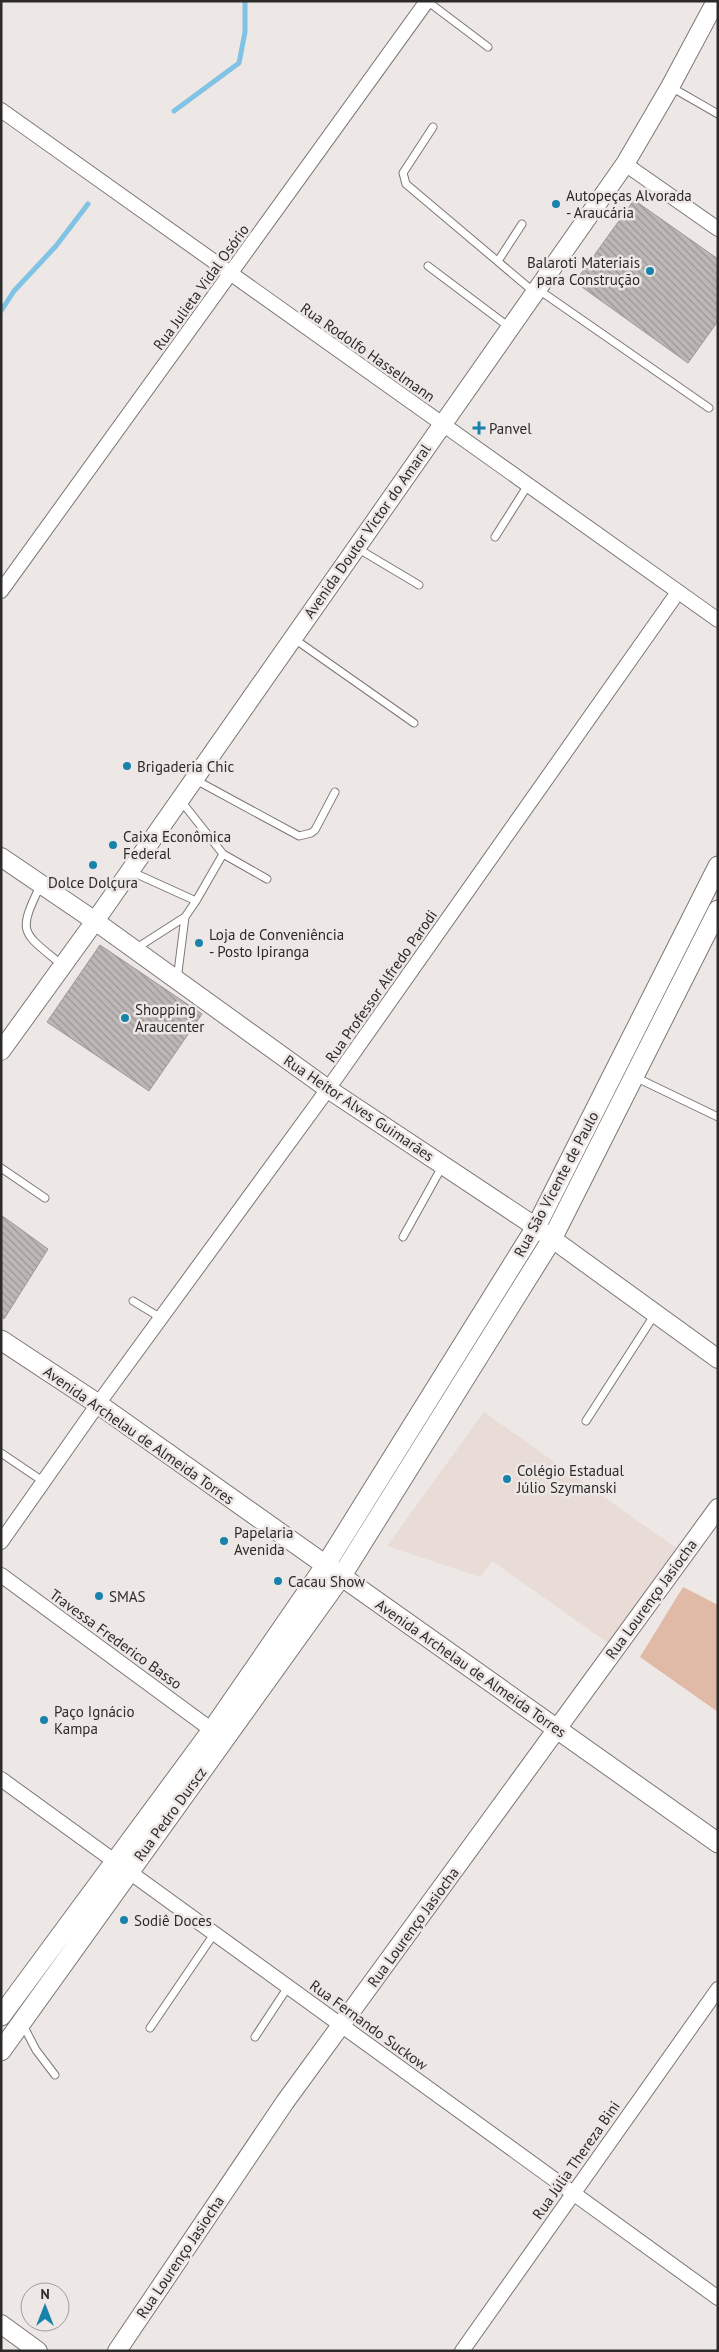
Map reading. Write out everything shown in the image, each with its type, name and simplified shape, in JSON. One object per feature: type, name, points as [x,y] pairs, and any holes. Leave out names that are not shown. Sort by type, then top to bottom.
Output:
[{"type":"main road","name":"Rua São Vicente de Paulo","points":[[325,1566],[536,1227],[718,866]]},
{"type":"main road","name":"Rua São Vicente de Paulo","points":[[341,1577],[552,1240],[718,910]]},
{"type":"main road","name":"Avenida Archelau de Almeida Torres","points":[[1,1340],[98,1404],[718,1843]]},
{"type":"main road","name":"Rua Pedro Durscz","points":[[218,1734],[325,1566]]},
{"type":"main road","name":"Rua Pedro Durscz","points":[[1,2016],[121,1867],[218,1734],[341,1577]]},
{"type":"main road","name":"Rua Pedro Durscz","points":[[1,2052],[22,2023],[121,1867]]},
{"type":"street","name":"Rua Julieta Vidal Osório","points":[[1,591],[427,1]]},
{"type":"street","name":"Avenida Doutor Victor do Amaral","points":[[1,1051],[95,921],[626,164],[716,1]]},
{"type":"street","name":"Rua Rodolfo Hasselmann","points":[[1,110],[230,275],[529,484],[718,620]]},
{"type":"street","points":[[626,164],[718,228]]},
{"type":"street","name":"Rua Professor Alfredo Parodi","points":[[1,1542],[98,1404],[328,1089],[678,592]]},
{"type":"street","name":"Rua Heitor Alves Guimarães","points":[[1,857],[95,921],[328,1089],[536,1227],[718,1359]]},
{"type":"street","name":"Rua Lourenço Jasiocha","points":[[117,2351],[285,2102],[718,1508]]},
{"type":"street","name":"Travessa Frederico Basso","points":[[1,1574],[218,1734]]},
{"type":"street","name":"Rua Fernando Suckow","points":[[1,1779],[718,2298]]},
{"type":"street","name":"Rua Júlia Thereza Bini","points":[[462,2351],[572,2192],[718,1989]]},
{"type":"street","points":[[1,2324],[38,2351]]},
{"type":"lane","points":[[427,1],[488,47]]},
{"type":"lane","points":[[670,87],[718,114]]},
{"type":"lane","points":[[433,127],[403,173],[406,184],[538,292],[709,408]]},
{"type":"lane","points":[[498,261],[522,224]]},
{"type":"lane","points":[[428,266],[511,329]]},
{"type":"lane","points":[[495,537],[529,484]]},
{"type":"lane","points":[[356,548],[419,585]]},
{"type":"lane","points":[[292,638],[414,723]]},
{"type":"lane","points":[[194,779],[299,836],[315,830],[335,792]]},
{"type":"lane","points":[[180,799],[223,854],[267,879]]},
{"type":"lane","points":[[134,949],[185,917],[223,854]]},
{"type":"lane","points":[[130,870],[196,900]]},
{"type":"lane","points":[[41,884],[26,916],[27,930],[36,943],[62,966]]},
{"type":"lane","points":[[177,980],[185,917]]},
{"type":"lane","points":[[634,1076],[718,1117]]},
{"type":"lane","points":[[403,1237],[443,1166]]},
{"type":"lane","points":[[1,1168],[44,1198]]},
{"type":"lane","points":[[133,1301],[161,1318]]},
{"type":"lane","points":[[586,1421],[656,1314]]},
{"type":"lane","points":[[1,1453],[44,1482]]},
{"type":"lane","points":[[150,2028],[214,1934]]},
{"type":"lane","points":[[255,2037],[288,1987]]},
{"type":"lane","points":[[22,2023],[36,2050],[55,2075]]},
{"type":"shaded area","name":"Colégio Estadual Júlio Szymanski","points":[[484,1412],[676,1548],[608,1643],[492,1561],[480,1577],[387,1546]]},
{"type":"shaded area","points":[[683,1587],[718,1605],[718,1712],[640,1657]]},
{"type":"building","name":"Balaroti Materiais para Construção","points":[[634,200],[718,259],[718,321],[688,363],[575,282]]},
{"type":"building","name":"Shopping Araucenter","points":[[100,945],[202,1014],[149,1091],[47,1022]]},
{"type":"building","points":[[1,1215],[48,1249],[4,1319],[1,1317]]},
{"type":"waterway","points":[[174,111],[239,63],[245,32],[245,1]]},
{"type":"waterway","points":[[1,311],[14,291],[56,246],[88,204]]},
{"type":"place","name":"Autopeças Alvorada - Araucária","points":[[556,204]]},
{"type":"place","name":"Balaroti Materiais para Construção","points":[[650,271]]},
{"type":"place","name":"Panvel","points":[[479,428]]},
{"type":"place","name":"Brigaderia Chic","points":[[127,766]]},
{"type":"place","name":"Caixa Econômica Federal","points":[[113,845]]},
{"type":"place","name":"Dolce Dolçura","points":[[93,865]]},
{"type":"place","name":"Loja de Conveniência - Posto Ipiranga","points":[[199,943]]},
{"type":"place","name":"Shopping Araucenter","points":[[125,1018]]},
{"type":"place","name":"Colégio Estadual Júlio Szymanski","points":[[507,1479]]},
{"type":"place","name":"Papelaria Avenida","points":[[224,1541]]},
{"type":"place","name":"Cacau Show","points":[[278,1581]]},
{"type":"place","name":"SMAS","points":[[99,1596]]},
{"type":"place","name":"Paço Ignácio Kampa","points":[[44,1720]]},
{"type":"place","name":"Sodiê Doces","points":[[124,1920]]}]
